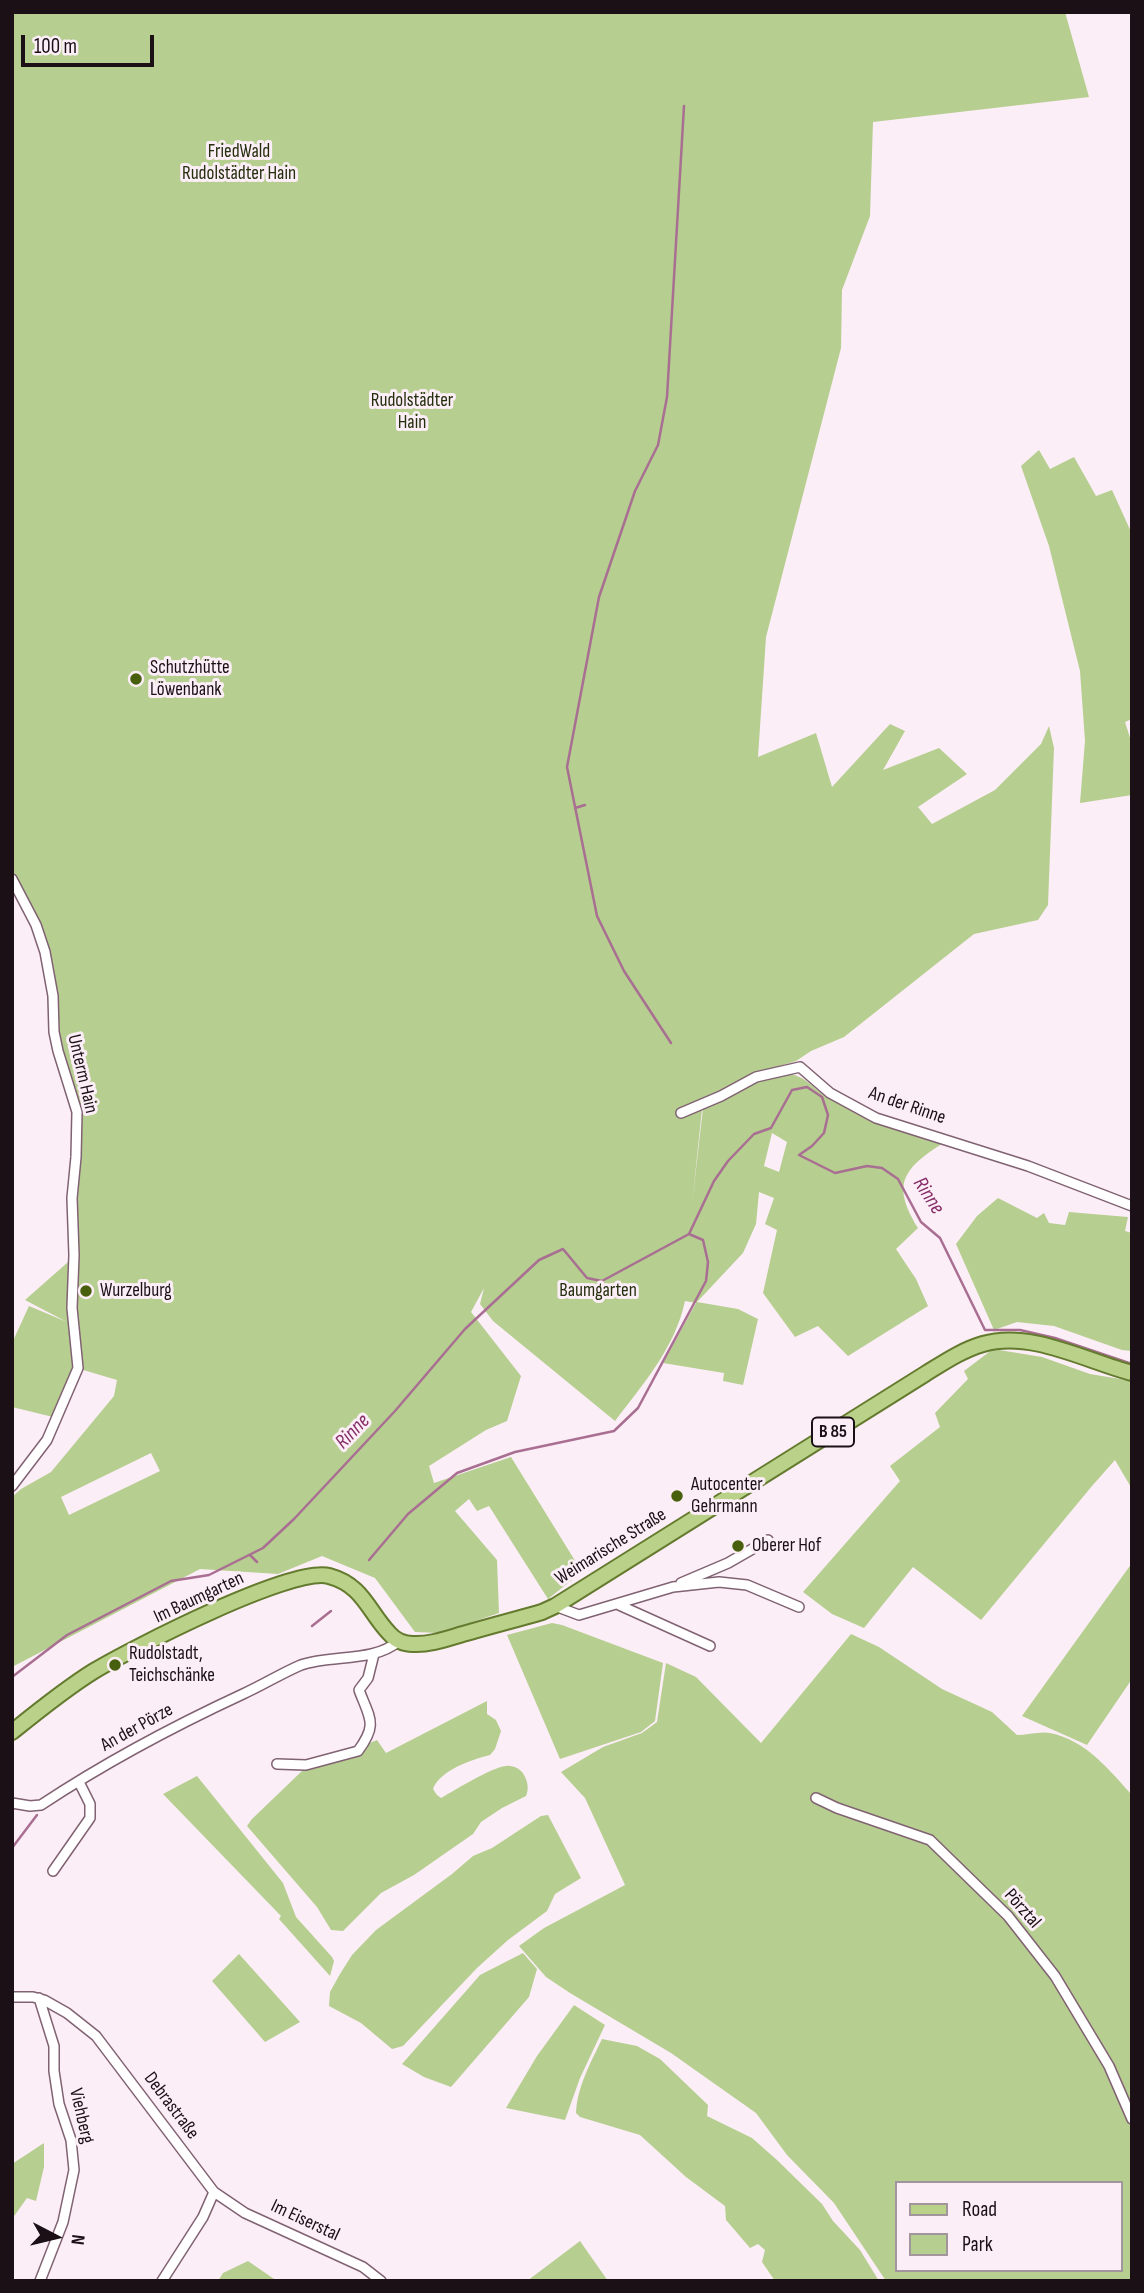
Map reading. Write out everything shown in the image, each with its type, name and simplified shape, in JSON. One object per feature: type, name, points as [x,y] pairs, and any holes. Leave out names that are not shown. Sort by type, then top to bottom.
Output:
[{"type":"main road","name":"Weimarische Straße","points":[[399,1641],[411,1644],[433,1642],[533,1615],[555,1606],[964,1352],[983,1344],[1003,1341],[1033,1342],[1132,1373]]},
{"type":"main road","name":"Im Baumgarten","points":[[12,1732],[72,1686],[113,1661],[191,1622],[295,1578],[328,1576],[351,1587],[367,1601],[387,1632],[399,1641]]},
{"type":"street","name":"Unterm Hain","points":[[12,879],[36,925],[45,952],[53,996],[54,1032],[77,1112],[72,1198],[75,1255],[72,1308],[78,1368],[47,1440],[12,1486]]},
{"type":"street","name":"An der Rinne","points":[[681,1113],[757,1077],[800,1068],[830,1093],[876,1118],[1028,1166],[1132,1206]]},
{"type":"street","points":[[555,1606],[579,1615],[619,1605],[673,1587],[729,1563],[768,1540]]},
{"type":"street","points":[[673,1587],[719,1582],[747,1585],[799,1607]]},
{"type":"street","points":[[619,1605],[710,1646]]},
{"type":"street","name":"An der Pörze","points":[[12,1804],[30,1807],[41,1805],[170,1729],[303,1665],[331,1658],[373,1654],[386,1650],[399,1641]]},
{"type":"street","points":[[277,1764],[306,1765],[358,1751],[371,1732],[372,1724],[359,1690],[368,1678],[373,1654]]},
{"type":"street","points":[[53,1871],[90,1818],[90,1804],[79,1782]]},
{"type":"street","name":"Pörztal","points":[[816,1798],[837,1808],[930,1840],[1008,1916],[1055,1976],[1109,2066],[1132,2119]]},
{"type":"street","name":"Debrastraße","points":[[12,1997],[39,1998],[67,2013],[96,2036],[214,2192]]},
{"type":"street","name":"Viehberg","points":[[39,1998],[54,2046],[54,2071],[59,2104],[71,2140],[74,2170],[63,2222],[40,2281]]},
{"type":"street","points":[[162,2281],[203,2217],[214,2192]]},
{"type":"street","name":"Im Eiserstal","points":[[214,2192],[246,2213],[363,2267],[381,2281]]},
{"type":"green space","name":"Rudolstädter Hain","points":[[12,12],[1065,12],[1089,97],[873,122],[870,216],[842,290],[841,348],[766,637],[758,757],[816,733],[832,787],[890,724],[905,731],[883,770],[939,748],[967,774],[918,807],[932,824],[995,790],[1041,744],[1049,726],[1054,748],[1048,905],[1038,920],[974,934],[844,1037],[811,1051],[796,1061],[756,1073],[720,1092],[686,1105],[688,1115],[702,1109],[692,1204],[703,1108],[744,1086],[776,1075],[799,1077],[828,1098],[856,1112],[943,1143],[918,1161],[905,1179],[905,1200],[918,1228],[896,1249],[916,1279],[928,1306],[848,1356],[818,1326],[795,1337],[763,1293],[777,1230],[765,1224],[774,1198],[759,1192],[756,1224],[743,1253],[697,1302],[738,1309],[758,1319],[743,1385],[723,1381],[724,1373],[663,1363],[696,1303],[685,1301],[666,1350],[615,1421],[493,1321],[480,1304],[484,1288],[471,1312],[521,1376],[507,1421],[486,1430],[429,1466],[434,1483],[511,1457],[582,1572],[548,1599],[489,1506],[477,1511],[469,1499],[455,1511],[497,1560],[499,1613],[440,1633],[415,1632],[375,1578],[322,1556],[278,1574],[200,1569],[12,1667],[12,1497],[51,1472],[114,1396],[117,1380],[80,1369],[76,1365],[53,1417],[12,1407],[12,1343],[29,1306],[67,1322],[25,1300],[76,1255],[73,1198],[80,1111],[58,1039],[47,943],[38,918],[12,869]],"holes":[[[772,1133],[787,1142],[779,1172],[764,1166]],[[151,1453],[160,1471],[69,1515],[61,1497]]]},
{"type":"green space","points":[[1039,450],[1050,469],[1074,457],[1096,496],[1112,490],[1132,534],[1132,719],[1125,722],[1132,744],[1132,795],[1080,803],[1085,741],[1080,671],[1049,546],[1021,466]]},
{"type":"green space","points":[[998,1198],[1037,1218],[1044,1213],[1049,1223],[1065,1225],[1069,1212],[1128,1217],[1125,1231],[1132,1233],[1132,1351],[1054,1326],[1017,1322],[994,1330],[956,1244],[977,1216]]},
{"type":"green space","points":[[993,1349],[1042,1357],[1090,1374],[1132,1381],[1132,1489],[1115,1460],[981,1620],[913,1567],[864,1628],[832,1614],[803,1592],[900,1481],[890,1466],[940,1427],[935,1413],[968,1379],[964,1371]]},
{"type":"green space","points":[[1132,1563],[1132,1679],[1087,1745],[1022,1716]]},
{"type":"green space","points":[[552,1623],[663,1663],[655,1721],[641,1732],[560,1759],[507,1635]]},
{"type":"green space","points":[[851,1634],[879,1647],[942,1689],[992,1712],[1017,1735],[1046,1733],[1075,1742],[1096,1757],[1132,1795],[1132,2281],[886,2281],[834,2203],[787,2155],[756,2113],[671,2053],[546,1977],[519,1946],[544,1928],[625,1885],[585,1798],[561,1772],[603,1747],[642,1733],[657,1722],[666,1663],[696,1677],[761,1743]]},
{"type":"green space","points":[[487,1701],[487,1714],[496,1720],[501,1731],[495,1749],[490,1755],[449,1771],[433,1789],[441,1798],[483,1775],[509,1766],[519,1769],[524,1775],[528,1786],[526,1796],[481,1822],[473,1834],[414,1875],[381,1893],[343,1931],[331,1930],[317,1907],[247,1826],[302,1771],[377,1740],[386,1753]]},
{"type":"green space","points":[[197,1776],[283,1883],[296,1917],[332,1957],[334,1961],[330,1976],[279,1919],[281,1916],[163,1794]]},
{"type":"green space","points":[[548,1815],[581,1878],[555,1894],[547,1911],[508,1940],[477,1968],[403,2046],[392,2049],[361,2023],[329,2006],[330,1992],[340,1974],[352,1955],[376,1930],[473,1856],[492,1848],[541,1816]]},
{"type":"green space","points":[[523,1953],[537,1969],[529,1997],[451,2087],[424,2077],[402,2064],[480,1975]]},
{"type":"green space","points":[[239,1954],[300,2022],[265,2042],[212,1981]]},
{"type":"green space","points":[[574,2005],[605,2025],[580,2078],[565,2120],[506,2108],[537,2056]]},
{"type":"green space","points":[[602,2039],[637,2046],[660,2059],[708,2105],[707,2116],[752,2138],[822,2204],[833,2221],[860,2250],[879,2281],[775,2281],[762,2262],[765,2250],[758,2244],[750,2248],[726,2220],[725,2206],[686,2177],[640,2135],[580,2117],[576,2113],[579,2094]]},
{"type":"green space","points":[[44,2143],[44,2167],[36,2201],[27,2198],[12,2219],[12,2164]]},
{"type":"green space","points":[[580,2241],[608,2281],[527,2281]]},
{"type":"green space","points":[[248,2261],[277,2281],[218,2281],[223,2273]]},
{"type":"waterway","points":[[671,1043],[624,971],[597,916],[567,767],[599,597],[635,491],[658,445],[667,397],[684,106]]},
{"type":"waterway","points":[[575,808],[585,805]]},
{"type":"waterway","name":"Rinne","points":[[12,1677],[67,1635],[171,1581],[209,1575],[263,1548],[294,1519],[395,1411],[465,1329],[539,1260],[563,1249],[587,1278],[602,1281],[689,1234],[714,1181],[728,1161],[754,1134],[771,1128],[792,1090],[807,1087],[822,1097],[828,1115],[824,1133],[799,1155],[835,1173],[867,1166],[882,1168],[898,1179],[921,1222],[940,1238],[985,1330],[1020,1330],[1055,1338],[1132,1364]]},
{"type":"waterway","name":"Rinne","points":[[369,1560],[408,1514],[457,1473],[515,1452],[614,1431],[638,1408],[706,1281],[708,1262],[703,1240],[689,1234]]},
{"type":"waterway","points":[[250,1555],[257,1562]]},
{"type":"waterway","name":"Rinne","points":[[312,1626],[331,1611]]},
{"type":"waterway","name":"Rinne","points":[[12,1848],[37,1815]]},
{"type":"place","name":"Schutzhütte Löwenbank","points":[[136,679]]},
{"type":"place","name":"Wurzelburg","points":[[86,1291]]},
{"type":"place","name":"Autocenter Gehrmann","points":[[677,1496]]},
{"type":"place","name":"Oberer Hof","points":[[738,1546]]},
{"type":"place","name":"Rudolstadt, Teichschänke","points":[[115,1665]]},
{"type":"park label","name":"FriedWald Rudolstädter Hain","points":[[239,163]]},
{"type":"park label","name":"Baumgarten","points":[[598,1291]]}]
